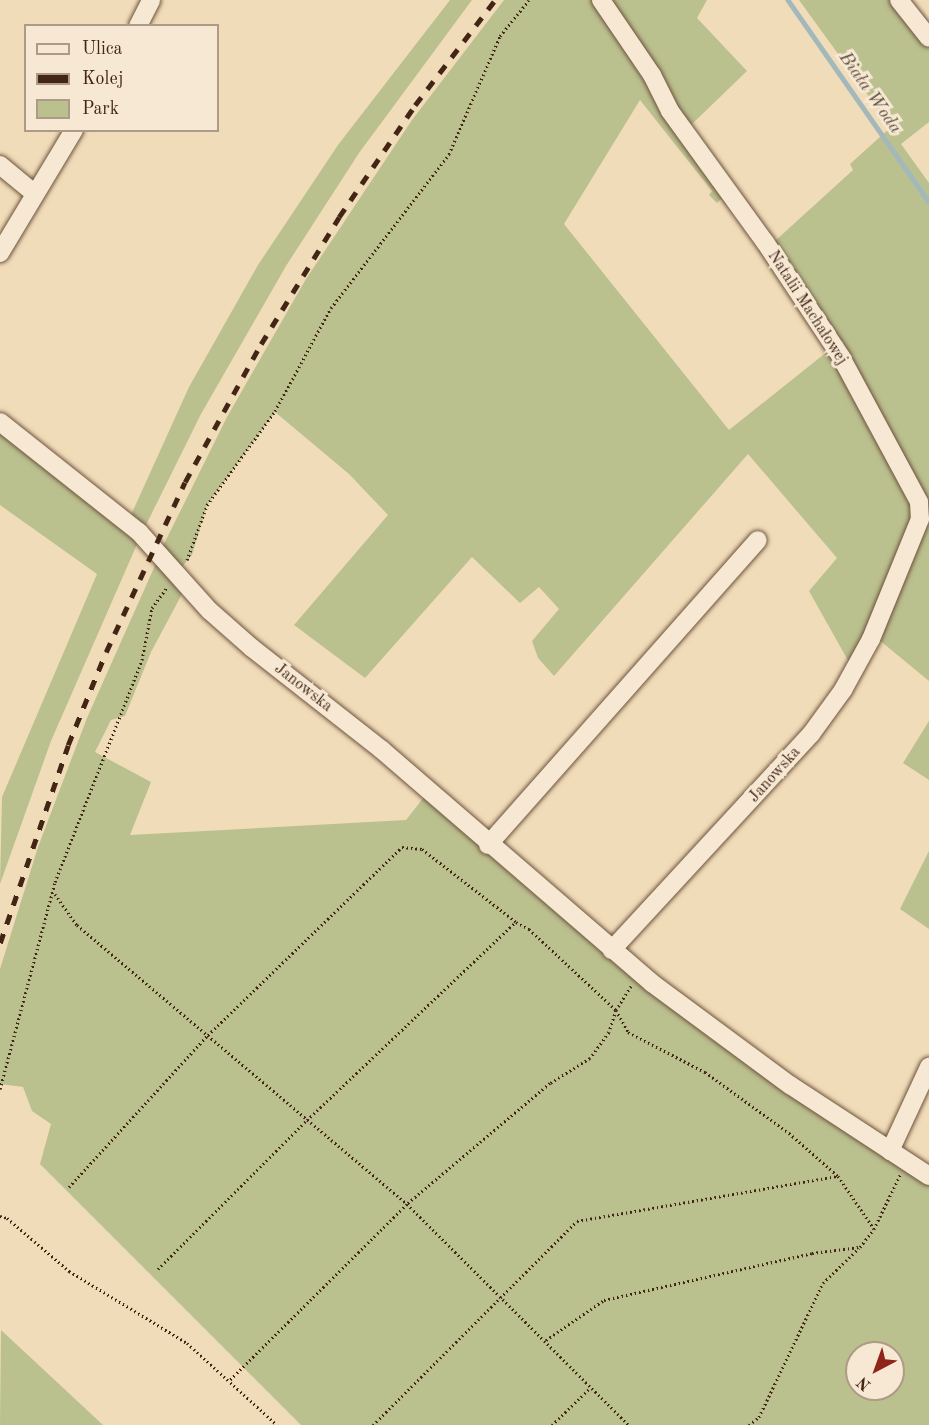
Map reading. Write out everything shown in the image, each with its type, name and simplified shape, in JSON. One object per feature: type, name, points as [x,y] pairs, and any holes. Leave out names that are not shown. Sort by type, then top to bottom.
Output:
[{"type":"street","points":[[139,24],[152,0]]},
{"type":"street","name":"Natalii Machałowej","points":[[601,0],[652,75],[670,111],[765,242],[841,357],[919,502],[916,538],[871,639]]},
{"type":"street","points":[[899,0],[929,38]]},
{"type":"street","points":[[0,253],[73,132]]},
{"type":"street","points":[[0,165],[35,194]]},
{"type":"street","name":"Janowska","points":[[0,422],[139,532],[210,611],[252,648],[382,750],[488,844],[639,972],[790,1084],[929,1176]]},
{"type":"street","points":[[488,844],[758,540]]},
{"type":"street","name":"Janowska","points":[[612,950],[812,734],[843,690],[871,639]]},
{"type":"street","points":[[890,1151],[929,1067]]},
{"type":"path","points":[[0,1089],[68,845],[142,660],[152,608],[192,555],[207,505],[275,411],[332,308],[449,154],[500,36],[529,0]]},
{"type":"path","points":[[69,1187],[208,1035],[402,848],[422,849],[516,922],[529,929],[616,1010],[628,1032],[705,1072],[789,1133],[838,1176],[874,1229]]},
{"type":"path","points":[[54,894],[77,925],[406,1203],[503,1296],[589,1389],[629,1425]]},
{"type":"path","points":[[158,1269],[306,1120],[516,922]]},
{"type":"path","points":[[229,1381],[406,1203],[550,1083],[590,1058],[609,1032],[616,1010],[639,972]]},
{"type":"path","points":[[749,1425],[759,1417],[823,1283],[860,1247],[874,1229],[907,1162]]},
{"type":"path","points":[[373,1425],[577,1221],[838,1176]]},
{"type":"path","points":[[0,1216],[7,1218],[69,1271],[187,1343],[277,1425]]},
{"type":"path","points":[[546,1340],[604,1300],[812,1253],[860,1247]]},
{"type":"path","points":[[552,1425],[589,1389]]},
{"type":"green space","points":[[450,0],[472,0],[359,153],[286,266],[201,414],[145,527],[131,515],[189,387],[258,265],[338,145]]},
{"type":"green space","points":[[504,0],[596,0],[838,360],[915,503],[915,519],[850,664],[809,591],[837,558],[748,454],[554,676],[538,658],[532,641],[559,609],[539,587],[520,603],[472,557],[365,678],[294,625],[388,515],[349,474],[275,412],[207,505],[192,555],[181,568],[163,546],[227,417],[306,279],[412,120]],"holes":[[[640,100],[712,191],[709,195],[717,203],[721,199],[733,212],[828,351],[729,430],[564,224]]]},
{"type":"green space","points":[[607,0],[707,0],[697,18],[747,71],[691,125],[775,241],[853,170],[850,164],[891,127],[799,0],[892,0],[929,47],[929,122],[901,144],[929,183],[929,681],[878,639],[925,502]]},
{"type":"green space","points":[[0,432],[138,542],[51,741],[0,884],[2,797],[97,574],[0,505]]},
{"type":"green space","points":[[157,561],[182,594],[151,652],[125,716],[111,720],[95,752],[151,782],[130,835],[406,820],[424,797],[929,1185],[929,1425],[301,1425],[40,1164],[51,1124],[32,1111],[23,1087],[0,1084],[0,969],[38,847],[87,718]]},
{"type":"green space","points":[[929,721],[929,780],[903,763]]},
{"type":"green space","points":[[929,851],[929,929],[900,909]]},
{"type":"green space","points":[[1,1330],[103,1425],[0,1425]]},
{"type":"waterway","name":"Biała Woda","points":[[788,0],[929,202]]},
{"type":"railway","points":[[0,943],[68,745],[106,652],[185,482],[261,344],[339,217],[415,105],[495,0]]}]
